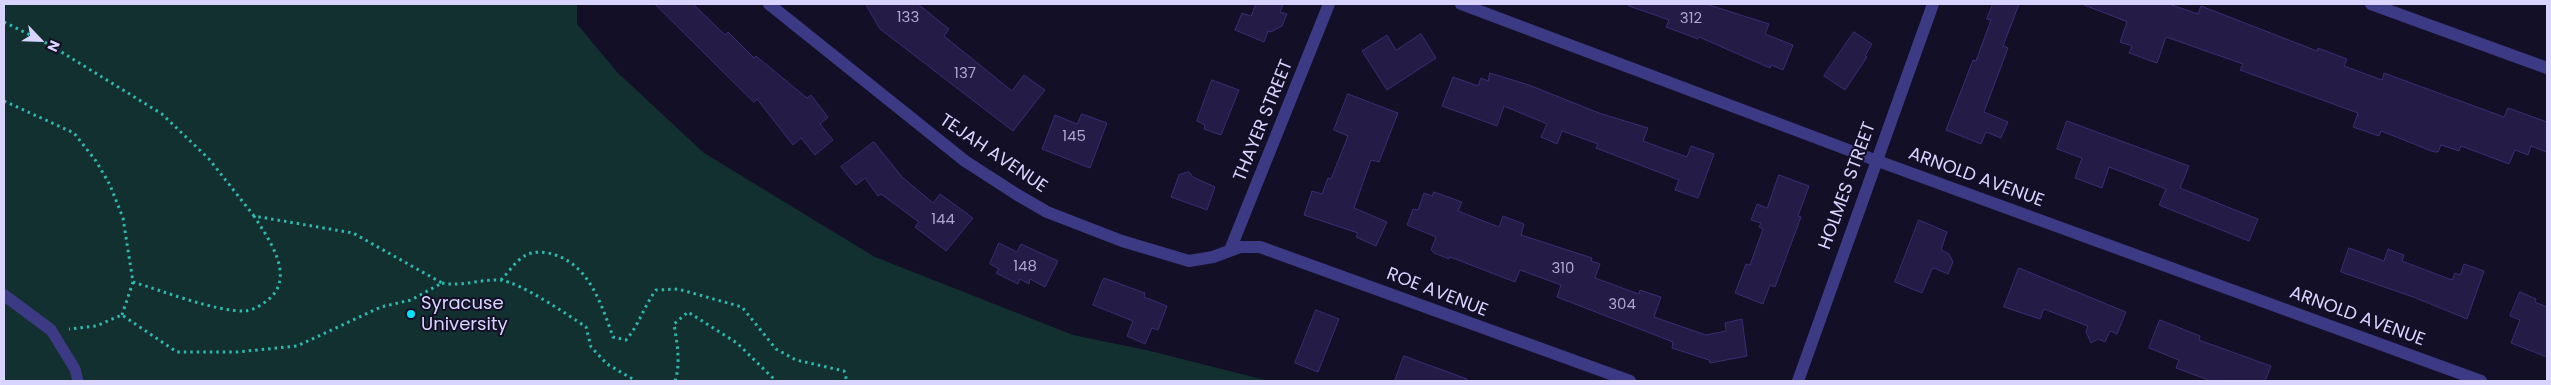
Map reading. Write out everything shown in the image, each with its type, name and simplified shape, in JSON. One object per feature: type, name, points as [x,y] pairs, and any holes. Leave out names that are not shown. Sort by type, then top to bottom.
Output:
[{"type":"street","name":"TEJAH AVENUE","points":[[769,4],[965,160],[1047,212],[1122,241],[1189,261],[1213,257],[1230,250]]},
{"type":"street","name":"THAYER STREET","points":[[1230,250],[1330,4]]},
{"type":"street","name":"ARNOLD AVENUE","points":[[1461,4],[1876,160],[2481,381]]},
{"type":"street","name":"HOLMES STREET","points":[[1798,381],[1933,4]]},
{"type":"street","points":[[2372,4],[2547,68]]},
{"type":"street","name":"ROE AVENUE","points":[[1230,250],[1240,247],[1260,248],[1630,381]]},
{"type":"street","points":[[4,295],[51,330]]},
{"type":"lane","points":[[51,330],[75,370],[78,381]]},
{"type":"path","points":[[4,22],[50,45],[162,114],[209,159],[254,216],[273,246],[279,262],[280,279],[275,294],[263,305],[246,311],[207,305],[133,282]]},
{"type":"path","points":[[4,102],[74,133],[96,161],[110,185],[123,218],[133,282],[122,315],[96,326],[51,330]]},
{"type":"path","points":[[254,216],[353,233],[442,283],[452,285],[501,280],[534,294],[586,327],[591,347],[607,364],[636,381]]},
{"type":"path","points":[[501,280],[520,259],[535,251],[560,256],[583,272],[601,302],[613,337],[626,340],[636,329],[645,304],[656,290],[678,289],[724,301],[742,307],[776,349],[796,360],[844,372],[847,381]]},
{"type":"path","points":[[122,315],[177,352],[237,352],[297,346],[381,307],[411,300],[442,283]]},
{"type":"path","points":[[674,381],[678,371],[678,346],[674,324],[688,312],[737,343],[776,381]]},
{"type":"green space","points":[[4,4],[577,4],[577,24],[617,72],[704,153],[875,257],[1073,335],[1146,350],[1269,381],[4,381]]},
{"type":"building","points":[[655,4],[693,4],[725,35],[728,32],[754,58],[756,56],[807,98],[811,95],[828,117],[820,124],[833,140],[815,155],[801,138],[793,145],[757,99],[754,102]]},
{"type":"building","points":[[866,4],[918,4],[949,29],[944,36],[1012,91],[1024,75],[1045,90],[1013,131],[880,29]]},
{"type":"building","points":[[1256,4],[1283,4],[1280,12],[1287,14],[1282,26],[1271,32],[1268,31],[1264,42],[1235,30],[1242,13],[1251,16]]},
{"type":"building","points":[[1629,4],[1706,4],[1769,24],[1765,34],[1793,45],[1783,70],[1771,65],[1770,68],[1699,37],[1698,39],[1666,27],[1669,20],[1629,6]]},
{"type":"building","points":[[1993,4],[2019,4],[2003,46],[2008,48],[1984,112],[2008,122],[2001,138],[1986,132],[1981,144],[1946,130],[1973,60],[1976,61],[1991,20],[1987,19]]},
{"type":"building","points":[[2082,4],[2169,4],[2198,14],[2201,6],[2317,51],[2318,48],[2347,59],[2344,66],[2382,80],[2384,73],[2504,117],[2508,108],[2547,122],[2547,152],[2531,146],[2528,155],[2515,150],[2509,164],[2461,146],[2459,151],[2441,145],[2438,152],[2434,152],[2381,131],[2379,136],[2353,127],[2358,113],[2240,70],[2243,64],[2166,37],[2157,63],[2129,53],[2132,46],[2120,42],[2127,22]]},
{"type":"building","points":[[1854,32],[1872,44],[1865,56],[1867,57],[1845,90],[1824,76]]},
{"type":"building","points":[[1421,34],[1436,58],[1387,90],[1362,51],[1387,35],[1396,50]]},
{"type":"building","points":[[1490,73],[1529,85],[1599,113],[1648,128],[1643,141],[1687,157],[1691,146],[1714,154],[1698,198],[1675,190],[1679,180],[1596,148],[1598,144],[1562,131],[1557,144],[1541,137],[1547,124],[1504,106],[1497,126],[1442,106],[1453,77],[1478,86],[1481,78],[1488,81]]},
{"type":"building","points":[[1212,80],[1239,90],[1221,135],[1204,129],[1205,125],[1197,121]]},
{"type":"building","points":[[1348,94],[1398,113],[1379,162],[1371,160],[1354,208],[1387,222],[1376,246],[1356,237],[1358,233],[1304,215],[1312,191],[1322,194],[1328,178],[1331,179],[1348,136],[1334,130]]},
{"type":"building","points":[[1082,114],[1107,123],[1090,168],[1042,149],[1055,115],[1077,124]]},
{"type":"building","points":[[2067,121],[2189,166],[2180,188],[2258,219],[2249,241],[2159,205],[2166,189],[2109,167],[2102,188],[2075,178],[2082,158],[2057,149]]},
{"type":"building","points":[[874,142],[902,177],[933,203],[940,194],[973,218],[946,251],[915,227],[919,222],[881,194],[878,196],[865,178],[856,185],[841,167]]},
{"type":"building","points":[[1189,172],[1193,177],[1215,187],[1207,210],[1171,197],[1179,175]]},
{"type":"building","points":[[1779,175],[1809,186],[1798,216],[1801,217],[1775,287],[1770,285],[1763,304],[1735,293],[1746,264],[1750,265],[1763,229],[1759,227],[1761,223],[1751,220],[1757,204],[1767,208]]},
{"type":"building","points":[[1434,192],[1462,202],[1458,211],[1499,227],[1503,216],[1524,224],[1521,235],[1592,258],[1591,261],[1600,264],[1595,278],[1639,294],[1640,290],[1661,297],[1654,317],[1706,335],[1726,331],[1725,323],[1742,319],[1747,356],[1710,363],[1709,360],[1672,348],[1673,342],[1557,297],[1561,285],[1520,270],[1515,282],[1450,257],[1449,259],[1434,253],[1431,250],[1436,237],[1407,225],[1413,209],[1418,210],[1424,193],[1432,196]]},
{"type":"building","points":[[1919,220],[1947,232],[1941,250],[1949,254],[1953,262],[1948,274],[1934,268],[1932,269],[1922,293],[1895,282]]},
{"type":"building","points":[[999,243],[1017,252],[1021,244],[1058,261],[1045,287],[1030,279],[1029,284],[1020,279],[1018,284],[996,273],[999,269],[990,264]]},
{"type":"building","points":[[2349,248],[2384,261],[2388,249],[2404,255],[2402,261],[2452,280],[2455,273],[2460,275],[2464,264],[2484,271],[2467,319],[2416,298],[2341,272]]},
{"type":"building","points":[[2019,268],[2126,312],[2117,334],[2110,331],[2105,342],[2098,339],[2091,343],[2086,332],[2088,326],[2044,309],[2040,319],[2004,307]]},
{"type":"building","points":[[1104,278],[1145,293],[1144,297],[1167,306],[1158,330],[1152,328],[1145,344],[1127,336],[1133,321],[1093,305]]},
{"type":"building","points":[[2520,292],[2536,299],[2535,302],[2547,307],[2547,357],[2511,343],[2520,320],[2510,316]]},
{"type":"building","points":[[1316,310],[1339,319],[1318,372],[1295,363]]},
{"type":"building","points":[[2160,320],[2200,336],[2199,340],[2271,366],[2265,381],[2211,381],[2176,368],[2179,360],[2149,348]]},
{"type":"building","points":[[1404,356],[1467,379],[1467,381],[1395,381]]},
{"type":"place","name":"Syracuse University","points":[[411,314]]}]
